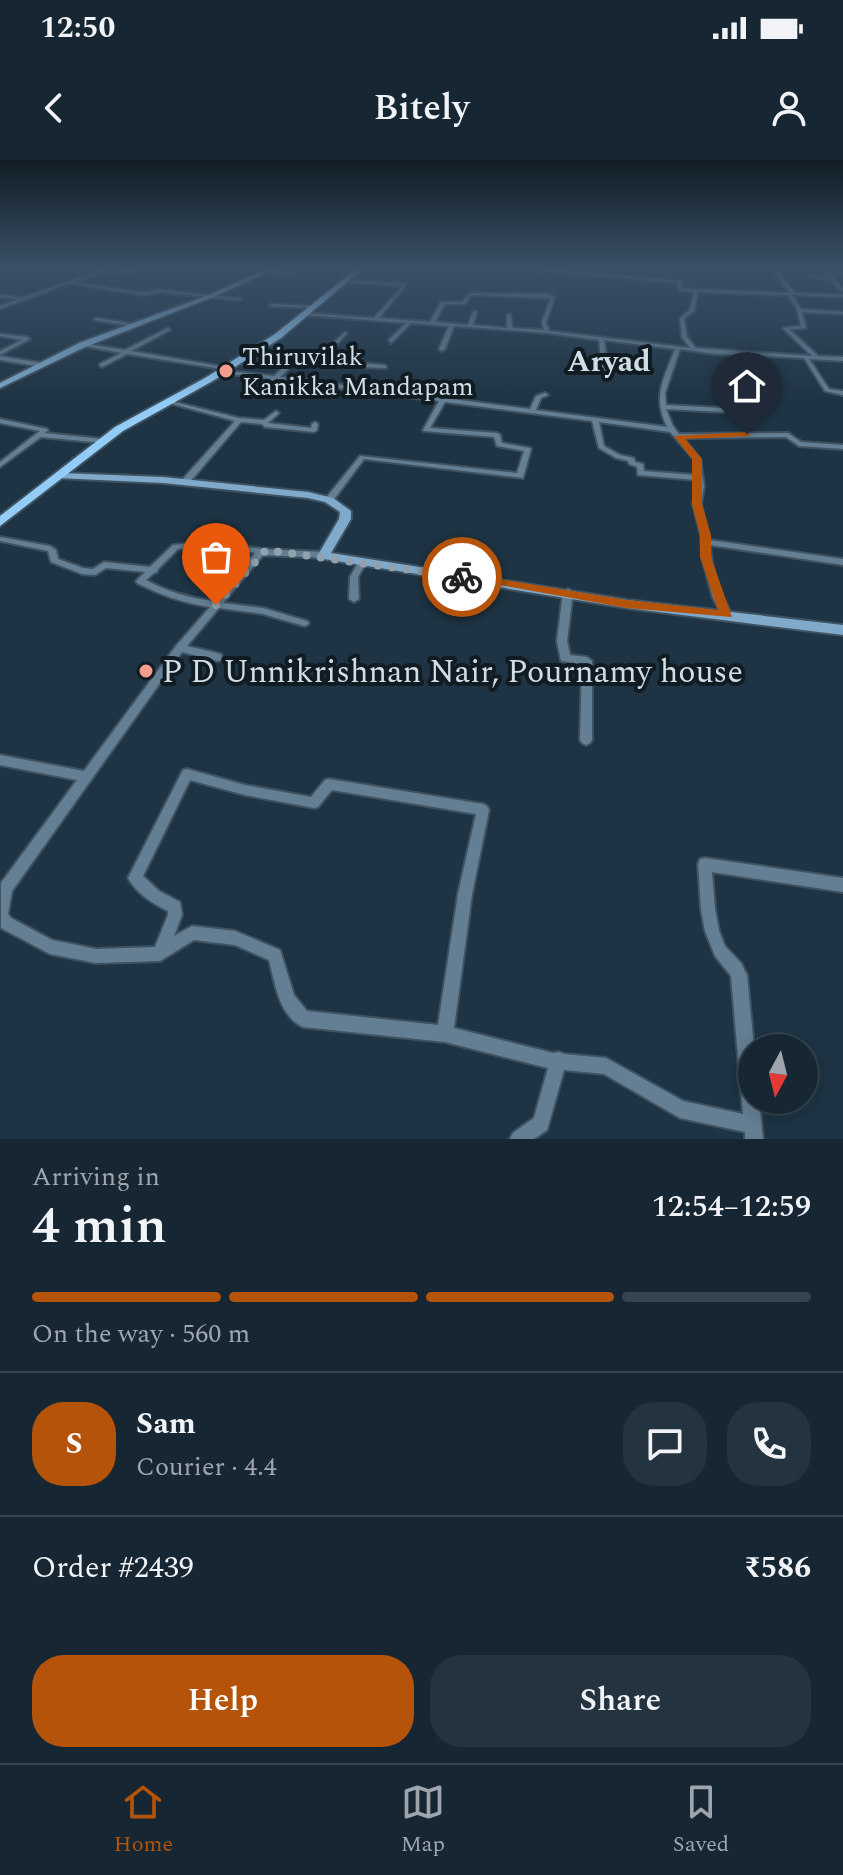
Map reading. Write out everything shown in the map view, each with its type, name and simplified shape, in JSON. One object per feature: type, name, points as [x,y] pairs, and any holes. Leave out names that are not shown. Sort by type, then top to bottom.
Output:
[{"type":"main road","points":[[0,386],[82,345],[169,312]]},
{"type":"main road","points":[[0,522],[103,441],[225,370],[308,312]]},
{"type":"main road","points":[[61,476],[185,482],[329,500],[346,511],[324,555],[568,592],[627,604],[843,630]]},
{"type":"street","points":[[324,312],[547,332],[695,350],[843,359]]},
{"type":"street","points":[[376,318],[382,312]]},
{"type":"street","points":[[432,323],[438,312]]},
{"type":"street","points":[[470,326],[475,312]]},
{"type":"street","points":[[547,332],[544,322],[548,312]]},
{"type":"street","points":[[691,312],[682,318],[685,337],[695,350]]},
{"type":"street","points":[[816,357],[785,328],[804,327],[800,312],[843,315]]},
{"type":"street","points":[[509,315],[510,329]]},
{"type":"street","points":[[96,319],[133,325]]},
{"type":"street","points":[[391,341],[410,321]]},
{"type":"street","points":[[442,349],[452,325]]},
{"type":"street","points":[[102,365],[168,329]]},
{"type":"street","points":[[328,356],[327,352],[345,333]]},
{"type":"street","points":[[0,335],[27,339],[0,355]]},
{"type":"street","points":[[601,339],[606,378]]},
{"type":"street","points":[[82,345],[273,379],[442,402],[505,406],[676,433],[788,435],[799,444],[843,447]]},
{"type":"street","points":[[678,348],[673,371],[663,385],[663,407],[676,433],[697,459],[697,504],[706,557],[718,598],[727,615]]},
{"type":"street","points":[[0,355],[42,365]]},
{"type":"street","points":[[263,390],[300,355],[344,358],[350,363],[384,367]]},
{"type":"street","points":[[805,356],[827,390],[843,393]]},
{"type":"street","points":[[532,412],[538,397],[545,395]]},
{"type":"street","points":[[168,401],[213,410],[239,420],[265,422],[265,425],[314,430],[315,424]]},
{"type":"street","points":[[329,500],[362,457],[520,476],[528,449],[499,445],[497,435],[426,430],[442,402]]},
{"type":"street","points":[[663,407],[723,410]]},
{"type":"street","points":[[265,422],[276,413]]},
{"type":"street","points":[[595,419],[601,447],[618,457],[632,459],[641,473],[699,478]]},
{"type":"street","points":[[185,482],[239,420]]},
{"type":"street","points":[[0,421],[45,427],[42,435],[2,462]]},
{"type":"street","points":[[42,435],[103,441]]},
{"type":"street","points":[[0,539],[47,548],[52,550],[54,560],[82,571],[95,572],[104,565],[154,570]]},
{"type":"street","points":[[705,542],[843,562]]},
{"type":"street","points":[[304,623],[278,611],[216,605],[161,595],[140,581],[176,547],[214,543],[261,552],[324,555]]},
{"type":"street","points":[[261,552],[180,648],[88,777],[3,888],[0,916],[6,923],[50,947],[96,956],[160,954],[192,933],[235,938],[275,955],[287,999],[303,1019],[445,1034],[559,1060],[606,1066],[680,1109],[754,1132],[739,975],[735,965],[720,951],[712,926],[705,864],[843,885]]},
{"type":"street","points":[[354,599],[354,577],[363,561]]},
{"type":"street","points":[[568,592],[562,641],[565,658],[587,661],[586,740]]},
{"type":"street","points":[[180,648],[217,657]]},
{"type":"street","points":[[0,760],[88,777]]},
{"type":"street","points":[[160,954],[175,915],[175,907],[154,896],[135,878],[187,774],[245,790],[314,803],[329,784],[483,810],[465,894],[445,1034]]},
{"type":"street","points":[[519,1139],[541,1124],[559,1060]]},
{"type":"way so far","points":[[216,605],[266,550],[324,555],[462,577]]},
{"type":"place","name":"Thiruvilak Kanikka Mandapam","points":[[226,371]]},
{"type":"place","name":"P D Unnikrishnan Nair, Pournamy house","points":[[146,671]]},
{"type":"district","name":"Aryad","points":[[609,361]]},
{"type":"route","points":[[462,577],[583,594],[627,604],[727,615],[718,598],[706,557],[705,535],[697,504],[700,486],[697,459],[679,436],[747,434]]}]
